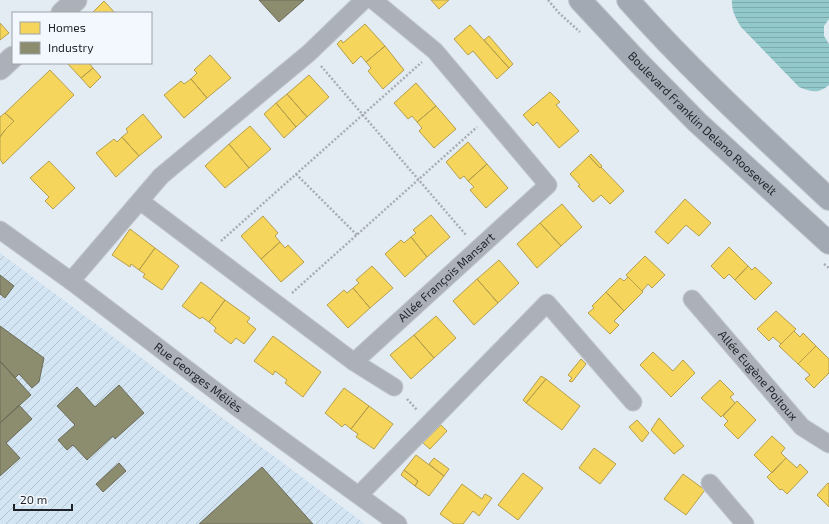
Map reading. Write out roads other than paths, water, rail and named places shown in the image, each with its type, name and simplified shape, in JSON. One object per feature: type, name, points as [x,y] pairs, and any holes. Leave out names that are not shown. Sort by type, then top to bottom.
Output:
[{"type":"main road","name":"Boulevard Franklin Delano Roosevelt","points":[[580,0],[636,61],[697,122],[829,243]]},
{"type":"main road","points":[[628,0],[661,38],[720,97],[829,199]]},
{"type":"street","points":[[63,12],[76,0]]},
{"type":"street","points":[[71,281],[161,176],[309,53],[364,0]]},
{"type":"street","name":"Allée François Mansart","points":[[354,362],[548,185],[435,51],[373,0]]},
{"type":"street","points":[[570,0],[605,27]]},
{"type":"street","points":[[0,69],[12,58]]},
{"type":"street","points":[[140,201],[354,362],[394,387]]},
{"type":"street","name":"Rue Georges Méliès","points":[[0,230],[398,524]]},
{"type":"street","name":"Allée Eugène Poitoux","points":[[692,299],[802,427],[829,444]]},
{"type":"street","points":[[358,495],[547,302],[633,402]]},
{"type":"street","points":[[710,483],[745,524]]}]
